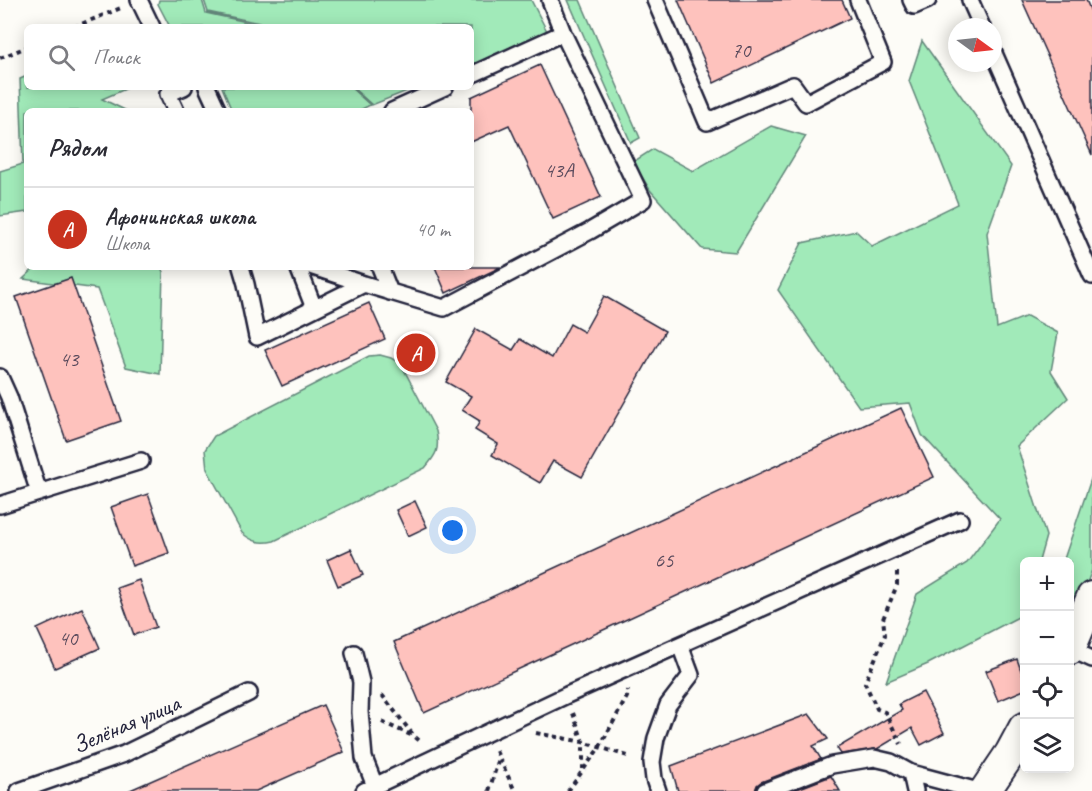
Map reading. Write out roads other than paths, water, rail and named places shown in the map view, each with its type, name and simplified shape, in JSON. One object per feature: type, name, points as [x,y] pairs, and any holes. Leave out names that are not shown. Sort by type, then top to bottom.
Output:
[{"type":"street","points":[[1074,640],[1092,597]]},
{"type":"street","points":[[985,791],[1020,735]]},
{"type":"lane","points":[[139,0],[151,24]]},
{"type":"lane","points":[[322,270],[444,308],[590,231],[643,200],[563,33],[550,0]]},
{"type":"lane","points":[[655,0],[707,122],[793,85],[806,103],[884,62],[858,0]]},
{"type":"lane","points":[[911,0],[914,6],[928,0]]},
{"type":"lane","points":[[970,0],[978,18]]},
{"type":"lane","points":[[474,74],[563,33]]},
{"type":"lane","points":[[1002,71],[1092,276]]},
{"type":"lane","points":[[175,108],[168,94],[177,90]]},
{"type":"lane","points":[[208,90],[217,108]]},
{"type":"lane","points":[[399,108],[438,90]]},
{"type":"lane","points":[[242,270],[256,337],[364,284]]},
{"type":"lane","points":[[299,270],[314,308]]},
{"type":"lane","points":[[381,270],[390,292]]},
{"type":"lane","points":[[0,377],[9,397],[39,493]]},
{"type":"lane","points":[[0,505],[141,461]]},
{"type":"lane","points":[[354,653],[361,682],[360,712],[369,788],[567,695],[960,520]]},
{"type":"lane","points":[[658,791],[652,762],[656,738],[669,705],[691,675],[680,645]]},
{"type":"lane","points":[[1074,651],[1092,659]]},
{"type":"lane","name":"Зелёная улица","points":[[19,791],[124,754],[249,693]]},
{"type":"lane","points":[[765,791],[832,765],[874,758],[891,762],[911,773],[978,791]]},
{"type":"lane","points":[[911,773],[915,791]]},
{"type":"place","name":"Афонинская школа","points":[[416,353]]}]
